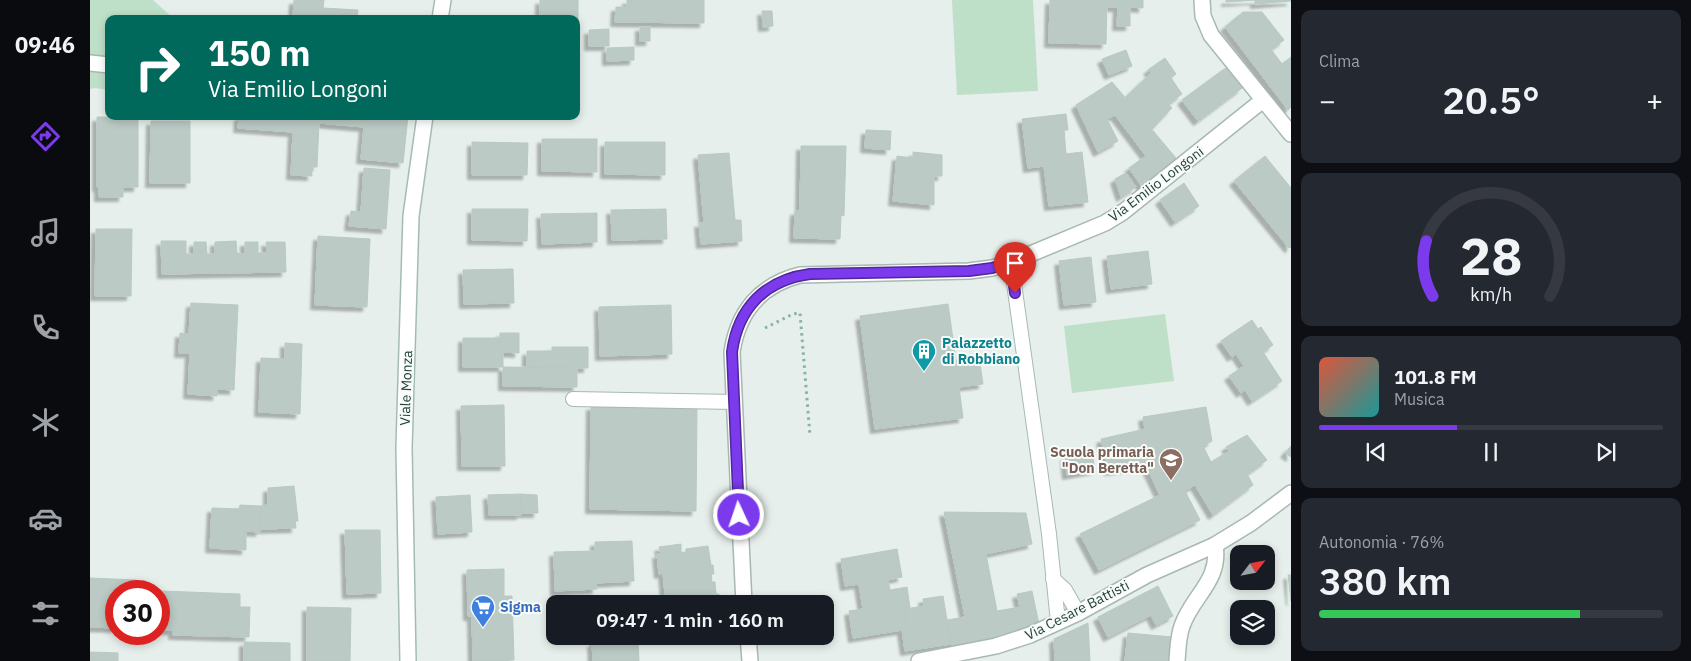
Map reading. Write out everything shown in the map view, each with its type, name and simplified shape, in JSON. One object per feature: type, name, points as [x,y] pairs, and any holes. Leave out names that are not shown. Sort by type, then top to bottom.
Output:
[{"type":"street","points":[[441,15],[443,0]]},
{"type":"street","points":[[1202,0],[1203,16],[1211,35],[1291,134]]},
{"type":"street","points":[[90,63],[105,65]]},
{"type":"street","name":"Via Emilio Longoni","points":[[744,595],[732,352],[738,326],[755,300],[777,283],[810,274],[969,271],[992,268],[1011,262],[1105,223],[1123,212],[1263,100]]},
{"type":"street","name":"Viale Monza","points":[[408,661],[404,448],[410,235],[424,120]]},
{"type":"street","name":"Via Cesare Battisti","points":[[919,661],[1013,641],[1030,635],[1147,575],[1215,545],[1251,523],[1291,493]]},
{"type":"street","points":[[1176,661],[1182,625],[1213,573],[1216,554],[1215,545]]},
{"type":"street","points":[[749,645],[750,661]]},
{"type":"lane","points":[[1011,262],[1058,622]]},
{"type":"lane","points":[[573,399],[734,402]]},
{"type":"lane","points":[[1053,579],[1064,590],[1078,612]]},
{"type":"path","points":[[766,328],[793,314],[800,313],[810,436]]},
{"type":"green space","points":[[90,0],[153,0],[170,15],[105,15],[105,89],[90,89]]},
{"type":"green space","points":[[952,0],[1033,0],[1038,91],[957,95]]},
{"type":"green space","points":[[1165,314],[1174,381],[1072,393],[1064,326]]},
{"type":"building","points":[[294,0],[324,0],[323,8],[358,10],[357,15],[293,15]]},
{"type":"building","points":[[540,0],[578,0],[578,15],[540,15]]},
{"type":"building","points":[[627,0],[704,0],[704,23],[615,22],[616,7],[627,7]]},
{"type":"building","points":[[1050,0],[1107,0],[1106,44],[1049,43]]},
{"type":"building","points":[[1107,0],[1143,0],[1143,8],[1130,7],[1130,26],[1117,26],[1118,7],[1107,7]]},
{"type":"building","points":[[1226,0],[1255,0],[1226,2]]},
{"type":"building","points":[[1255,0],[1291,0],[1291,1],[1255,4]]},
{"type":"building","points":[[762,11],[772,11],[773,26],[763,27]]},
{"type":"building","points":[[1243,12],[1262,12],[1284,40],[1272,49]]},
{"type":"building","points":[[1243,12],[1282,64],[1291,57],[1291,107],[1288,110],[1225,27]]},
{"type":"building","points":[[640,27],[650,27],[650,41],[640,41]]},
{"type":"building","points":[[609,29],[609,46],[589,46],[589,30]]},
{"type":"building","points":[[634,47],[634,60],[607,61],[607,48]]},
{"type":"building","points":[[1126,50],[1132,66],[1109,75],[1102,59]]},
{"type":"building","points":[[1165,58],[1176,74],[1171,78],[1182,94],[1168,104],[1172,108],[1152,129],[1126,97],[1151,73],[1148,70]]},
{"type":"building","points":[[1227,67],[1242,88],[1198,121],[1182,100]]},
{"type":"building","points":[[1112,82],[1181,164],[1145,191],[1129,168],[1146,156],[1115,115],[1107,119],[1118,141],[1098,152],[1076,105]]},
{"type":"building","points":[[1066,114],[1068,130],[1064,130],[1066,154],[1082,152],[1088,202],[1049,206],[1044,166],[1028,168],[1022,119]]},
{"type":"building","points":[[97,117],[105,117],[105,120],[138,120],[138,187],[123,187],[123,197],[99,197],[99,187],[97,187]]},
{"type":"building","points":[[239,120],[408,120],[403,163],[361,159],[364,127],[319,123],[317,167],[311,167],[312,176],[291,175],[293,132],[238,128]]},
{"type":"building","points":[[151,121],[190,121],[190,183],[150,183]]},
{"type":"building","points":[[866,130],[891,131],[890,150],[865,148]]},
{"type":"building","points":[[542,139],[597,139],[597,172],[542,171]]},
{"type":"building","points":[[472,142],[528,143],[527,175],[472,175]]},
{"type":"building","points":[[605,142],[665,142],[665,175],[605,174]]},
{"type":"building","points":[[801,146],[846,146],[844,216],[841,215],[840,239],[794,238],[795,211],[800,211]]},
{"type":"building","points":[[913,152],[942,155],[942,176],[934,176],[934,205],[893,201],[897,156],[913,158]]},
{"type":"building","points":[[729,153],[735,220],[741,220],[742,241],[701,244],[699,223],[704,223],[698,155]]},
{"type":"building","points":[[1265,156],[1291,188],[1291,247],[1289,248],[1234,181]]},
{"type":"building","points":[[364,168],[390,170],[386,229],[349,226],[351,211],[361,212]]},
{"type":"building","points":[[1126,173],[1136,187],[1121,197],[1115,179]]},
{"type":"building","points":[[1184,183],[1199,206],[1175,222],[1160,200]]},
{"type":"building","points":[[472,209],[528,209],[527,241],[472,240]]},
{"type":"building","points":[[666,209],[667,239],[612,240],[611,210]]},
{"type":"building","points":[[597,213],[597,242],[542,244],[541,214]]},
{"type":"building","points":[[96,229],[132,229],[131,296],[95,296]]},
{"type":"building","points":[[318,236],[370,239],[367,307],[315,305]]},
{"type":"building","points":[[161,241],[186,241],[186,254],[194,254],[194,242],[206,242],[207,254],[215,254],[215,242],[236,241],[237,253],[245,254],[245,242],[258,242],[258,253],[267,253],[266,242],[285,242],[286,272],[162,274]]},
{"type":"building","points":[[1148,251],[1152,284],[1111,289],[1107,256]]},
{"type":"building","points":[[1091,257],[1096,302],[1064,305],[1059,261]]},
{"type":"building","points":[[513,269],[514,303],[464,304],[463,270]]},
{"type":"building","points":[[191,303],[238,305],[234,390],[217,389],[217,396],[188,394],[190,353],[179,353],[180,333],[189,334]]},
{"type":"building","name":"Palazzetto di Robbiano","points":[[948,304],[956,360],[979,357],[983,384],[959,387],[963,418],[875,429],[860,316]]},
{"type":"building","points":[[671,305],[672,354],[600,356],[599,307]]},
{"type":"building","points":[[1252,320],[1258,329],[1261,327],[1273,345],[1263,352],[1282,381],[1252,401],[1245,390],[1241,393],[1229,376],[1244,366],[1236,354],[1232,357],[1221,341]]},
{"type":"building","points":[[500,333],[519,333],[519,353],[503,352],[503,367],[463,367],[463,338],[500,338]]},
{"type":"building","points":[[285,343],[302,344],[300,414],[259,412],[261,358],[285,359]]},
{"type":"building","points":[[552,347],[588,347],[588,368],[527,367],[527,351],[552,351]]},
{"type":"building","points":[[503,367],[577,368],[577,387],[503,386]]},
{"type":"building","points":[[504,405],[505,466],[462,466],[461,406]]},
{"type":"building","points":[[591,406],[697,407],[696,511],[590,509]]},
{"type":"building","points":[[1206,407],[1212,441],[1203,446],[1211,462],[1229,451],[1226,447],[1247,435],[1267,460],[1247,474],[1253,485],[1213,515],[1195,485],[1185,491],[1200,520],[1099,570],[1080,534],[1160,495],[1146,466],[1109,471],[1101,439],[1145,429],[1143,417]]},
{"type":"building","points":[[1291,446],[1291,457],[1285,453]]},
{"type":"building","points":[[1092,453],[1095,470],[1067,475],[1065,457]]},
{"type":"building","points":[[294,486],[298,521],[295,521],[296,528],[261,529],[261,506],[268,505],[268,488]]},
{"type":"building","points":[[521,494],[521,515],[489,515],[488,495]]},
{"type":"building","points":[[521,494],[537,495],[538,513],[522,513]]},
{"type":"building","points":[[470,495],[472,532],[438,534],[436,497]]},
{"type":"building","points":[[240,505],[261,506],[260,532],[246,531],[246,550],[210,548],[212,508],[239,509]]},
{"type":"building","points":[[944,512],[1026,513],[1032,544],[986,554],[997,611],[1020,607],[1017,594],[1032,591],[1039,624],[1025,631],[952,648],[947,620],[965,617]]},
{"type":"building","points":[[345,530],[380,530],[381,593],[347,594]]},
{"type":"building","points":[[632,541],[634,581],[596,583],[597,589],[555,591],[554,552],[595,551],[595,542]]},
{"type":"building","points":[[681,544],[681,553],[686,552],[686,549],[708,546],[714,574],[711,574],[712,582],[715,582],[716,594],[719,595],[665,595],[663,573],[659,574],[657,554],[661,554],[659,547]]},
{"type":"building","points":[[897,549],[902,577],[888,580],[890,590],[907,587],[910,608],[905,609],[908,629],[853,638],[849,611],[863,609],[859,584],[845,586],[841,559]]},
{"type":"building","points":[[504,569],[504,596],[512,596],[514,660],[473,661],[472,616],[468,616],[467,570]]},
{"type":"building","points":[[1288,575],[1291,575],[1291,601]]},
{"type":"building","points":[[90,578],[137,580],[105,580],[105,628],[90,627]]},
{"type":"building","points":[[1158,586],[1173,616],[1156,625],[1151,615],[1108,637],[1098,617]]},
{"type":"building","points":[[170,591],[240,594],[240,607],[250,607],[249,637],[173,635],[173,630],[170,630]]},
{"type":"building","points":[[943,596],[951,644],[905,651],[902,630],[908,629],[905,609],[924,606],[923,599]]},
{"type":"building","points":[[307,607],[351,608],[350,661],[307,661]]},
{"type":"building","points":[[1088,623],[1090,661],[1055,661],[1054,639]]},
{"type":"building","points":[[1128,633],[1172,637],[1169,661],[1125,661]]},
{"type":"building","points":[[244,642],[290,643],[290,661],[244,661]]},
{"type":"building","points":[[592,645],[638,645],[639,661],[593,661]]},
{"type":"building","points":[[90,652],[118,653],[118,661],[90,661]]},
{"type":"place","name":"Palazzetto di Robbiano","points":[[924,372]]},
{"type":"place","name":"Scuola primaria \"Don Beretta\"","points":[[1171,481]]},
{"type":"place","name":"Sigma","points":[[483,628]]},
{"type":"route","points":[[739,515],[732,352],[734,336],[742,318],[749,307],[765,291],[777,283],[800,275],[969,271],[992,268],[1011,262],[1015,293]]}]
